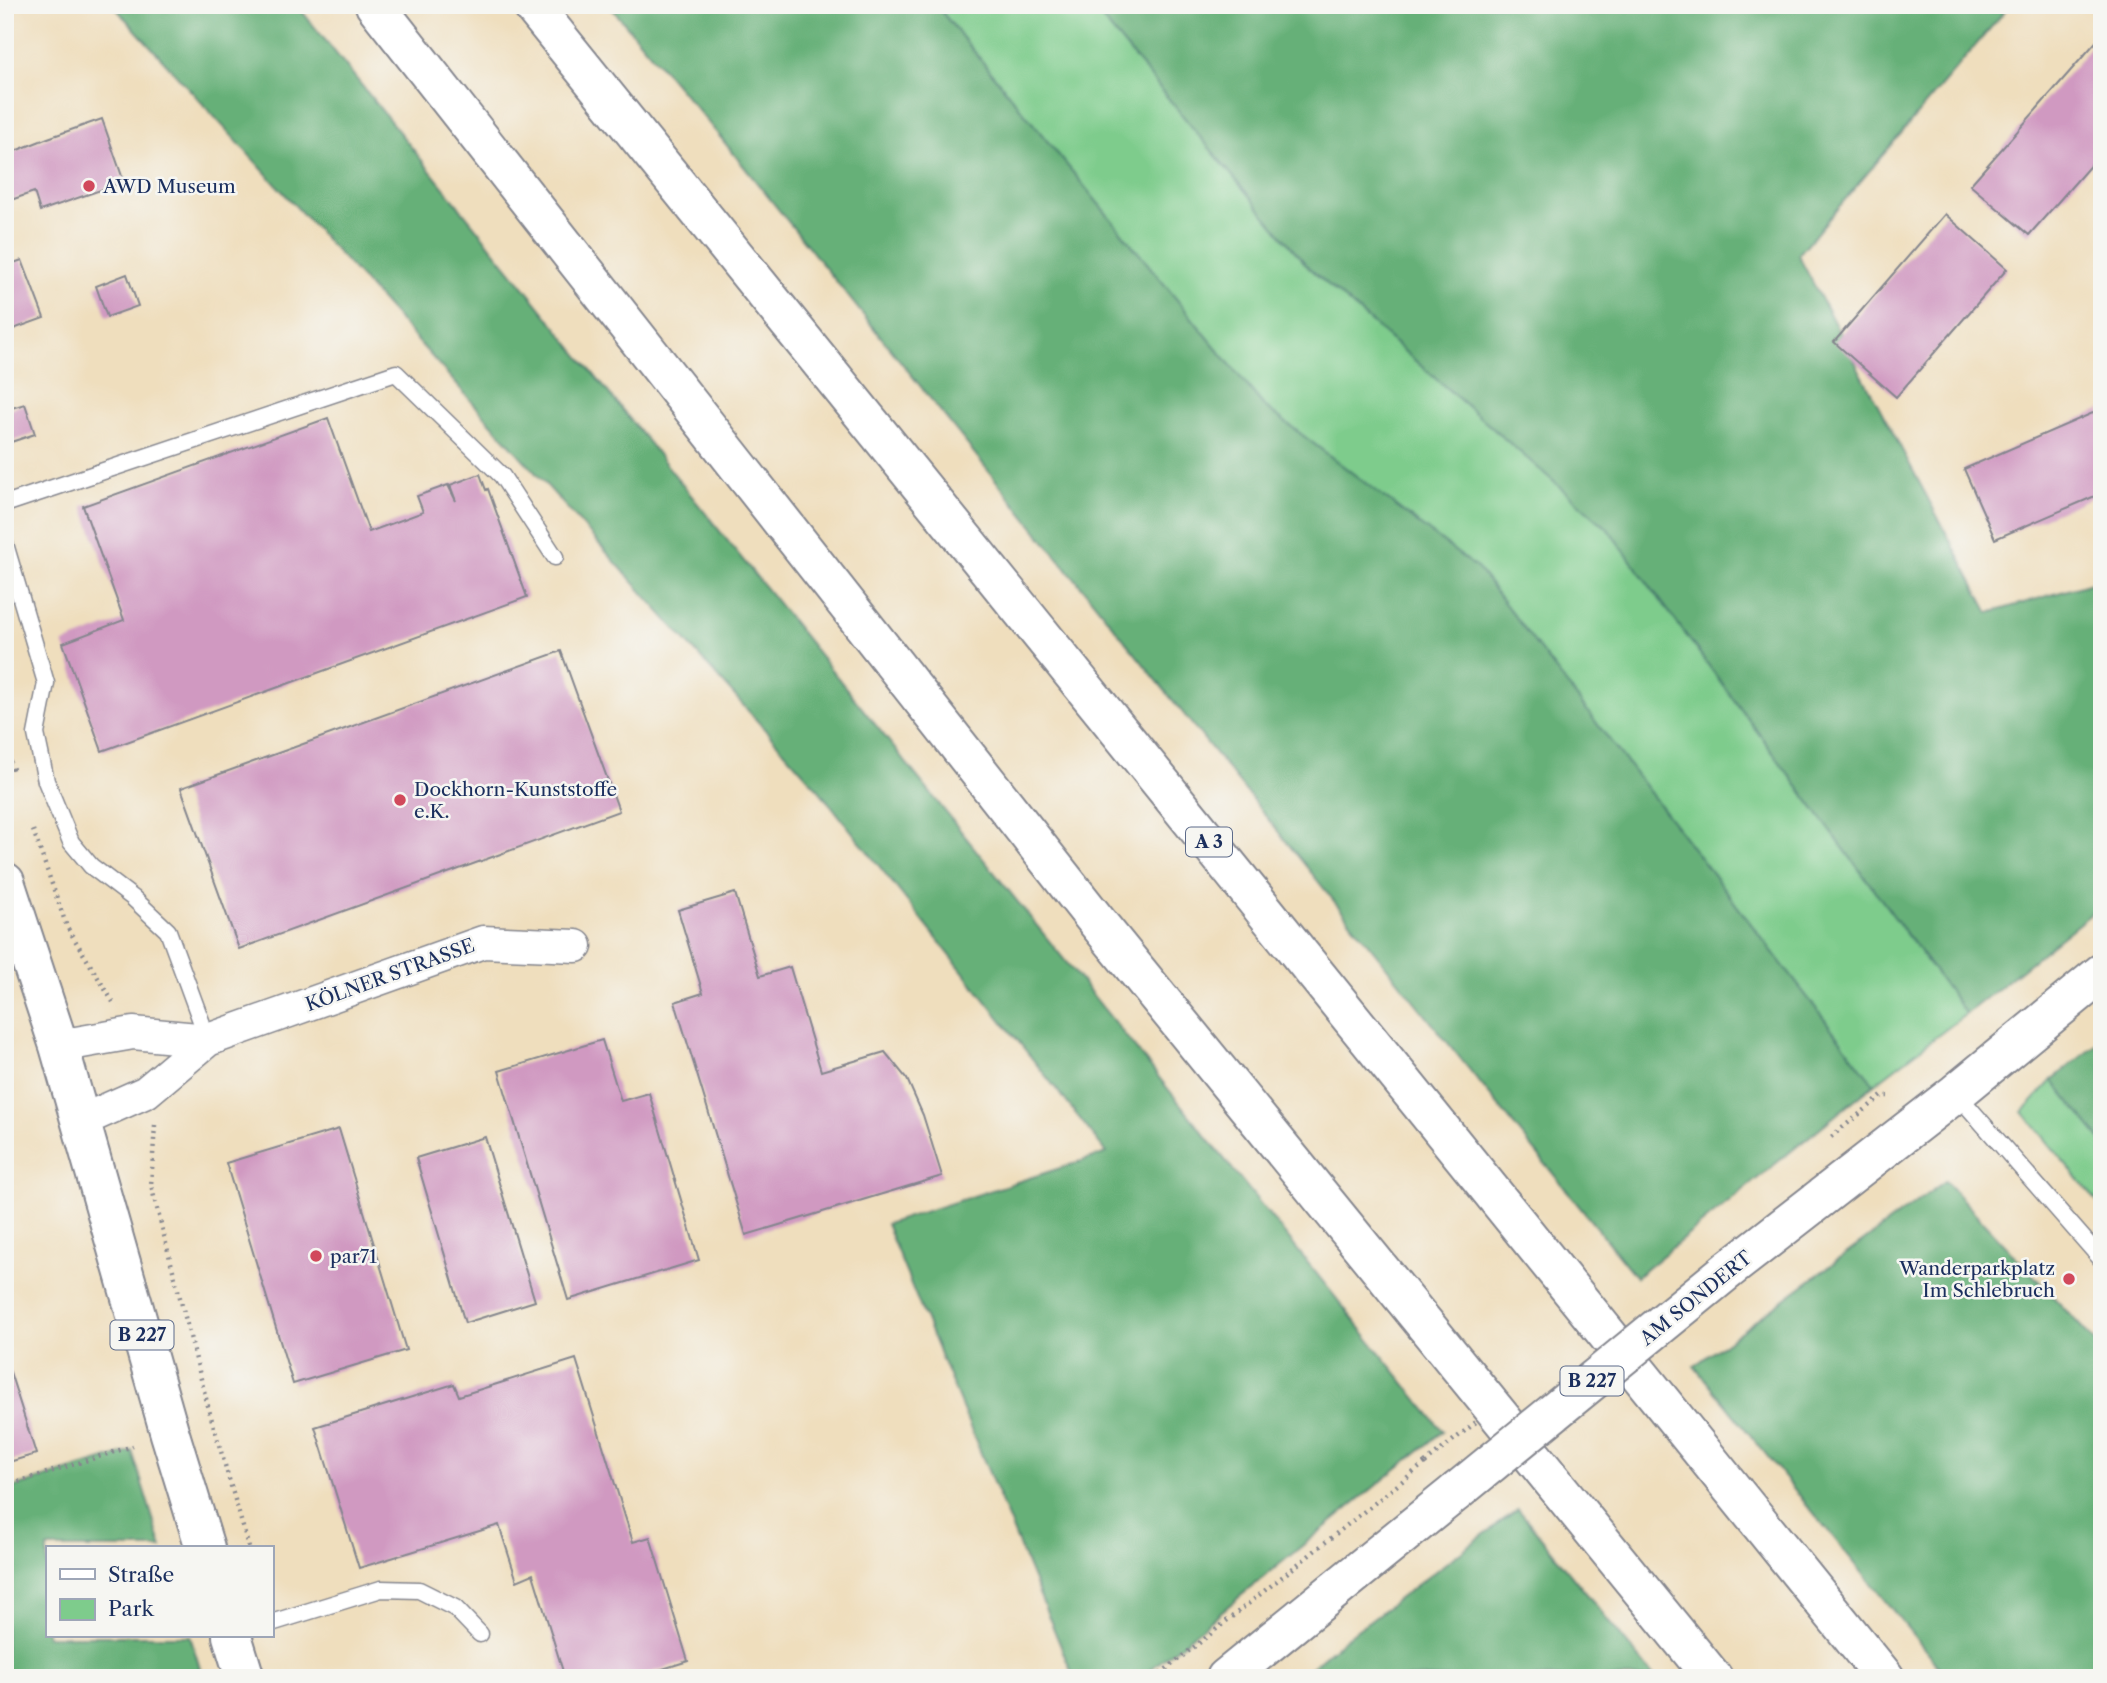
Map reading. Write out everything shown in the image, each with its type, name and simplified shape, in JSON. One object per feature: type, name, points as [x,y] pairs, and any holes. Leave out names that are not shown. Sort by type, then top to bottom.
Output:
[{"type":"main road","points":[[374,5],[1098,923],[1713,1678]]},
{"type":"main road","name":"A 3","points":[[532,5],[1885,1678]]},
{"type":"main road","name":"B 227","points":[[5,882],[59,1046],[204,1546]]},
{"type":"main road","name":"AM SONDERT","points":[[1226,1678],[1728,1270],[1956,1093],[2102,973]]},
{"type":"main road","points":[[233,1638],[245,1678]]},
{"type":"street","name":"KÖLNER STRASSE","points":[[81,1121],[146,1092],[208,1040],[483,942],[576,946]]},
{"type":"street","name":"KÖLNER STRASSE","points":[[59,1046],[133,1033],[208,1040]]},
{"type":"lane","points":[[5,504],[396,373],[502,476],[555,557]]},
{"type":"lane","points":[[5,544],[46,683],[36,734],[46,781],[71,842],[91,866],[169,931],[208,1040]]},
{"type":"lane","points":[[1956,1093],[2102,1259]]},
{"type":"lane","points":[[273,1622],[381,1589],[419,1590],[455,1608],[480,1634]]},
{"type":"path","points":[[5,748],[14,774]]},
{"type":"path","points":[[32,825],[67,928],[133,1033]]},
{"type":"path","points":[[146,1092],[156,1130],[151,1185],[209,1410],[248,1546]]},
{"type":"path","points":[[5,1486],[170,1434]]},
{"type":"path","points":[[1155,1678],[1424,1463]]},
{"type":"green space","points":[[113,5],[297,5],[1443,1431],[1140,1678],[1074,1678],[886,1224],[1107,1153],[818,789],[400,321]]},
{"type":"green space","points":[[609,5],[936,5],[1263,405],[1478,569],[1874,1084],[1636,1277],[717,133]]},
{"type":"green space","points":[[936,5],[1091,5],[1309,268],[1607,528],[1966,1014],[1874,1084],[1478,569],[1263,405]]},
{"type":"green space","points":[[1091,5],[2010,5],[1798,255],[1989,613],[2102,580],[2102,905],[1966,1014],[1607,528],[1309,268]]},
{"type":"green space","points":[[2102,1040],[2102,1141],[2052,1080]]},
{"type":"green space","points":[[2052,1080],[2102,1141],[2102,1208],[2023,1112]]},
{"type":"green space","points":[[1945,1181],[2102,1349],[2102,1678],[1948,1678],[1694,1366]]},
{"type":"green space","points":[[132,1451],[161,1546],[46,1546],[46,1638],[191,1638],[203,1678],[5,1678],[5,1490]]},
{"type":"green space","points":[[1518,1509],[1655,1678],[1298,1678],[1345,1639]]},
{"type":"building","points":[[2102,35],[2102,152],[2029,235],[1970,185]]},
{"type":"building","points":[[102,119],[124,182],[40,211],[34,192],[5,202],[5,155]]},
{"type":"building","points":[[1945,214],[2007,269],[1896,397],[1834,342]]},
{"type":"building","points":[[22,260],[44,318],[5,332],[5,266]]},
{"type":"building","points":[[127,274],[138,306],[107,317],[96,286]]},
{"type":"building","points":[[25,404],[35,434],[5,444],[5,410]]},
{"type":"building","points":[[2102,409],[2102,493],[1995,539],[1964,469]]},
{"type":"building","points":[[328,418],[369,532],[423,512],[417,496],[448,485],[456,501],[450,485],[480,474],[486,490],[488,489],[527,597],[102,751],[63,643],[124,620],[83,506]]},
{"type":"building","name":"Dockhorn-Kunststoffe e.K.","points":[[561,651],[619,811],[239,949],[181,788]]},
{"type":"building","points":[[735,893],[760,976],[790,967],[821,1071],[885,1052],[907,1079],[923,1115],[942,1176],[746,1235],[675,1002],[703,993],[678,910]]},
{"type":"building","points":[[602,1040],[621,1101],[649,1093],[699,1260],[568,1300],[499,1071]]},
{"type":"building","name":"par71","points":[[339,1129],[406,1350],[293,1384],[226,1163]]},
{"type":"building","points":[[485,1137],[535,1301],[465,1323],[416,1158]]},
{"type":"building","points":[[576,1359],[633,1542],[650,1537],[688,1661],[634,1678],[565,1678],[533,1574],[517,1581],[499,1525],[359,1568],[315,1427],[454,1384],[459,1396]]},
{"type":"building","points":[[10,1372],[36,1454],[9,1462],[5,1452],[5,1419],[8,1419],[5,1410],[5,1373]]},
{"type":"place","name":"AWD Museum","points":[[89,186]]},
{"type":"place","name":"Dockhorn-Kunststoffe e.K.","points":[[400,800]]},
{"type":"place","name":"par71","points":[[316,1256]]},
{"type":"place","name":"Wanderparkplatz Im Schlebruch","points":[[2069,1279]]}]
